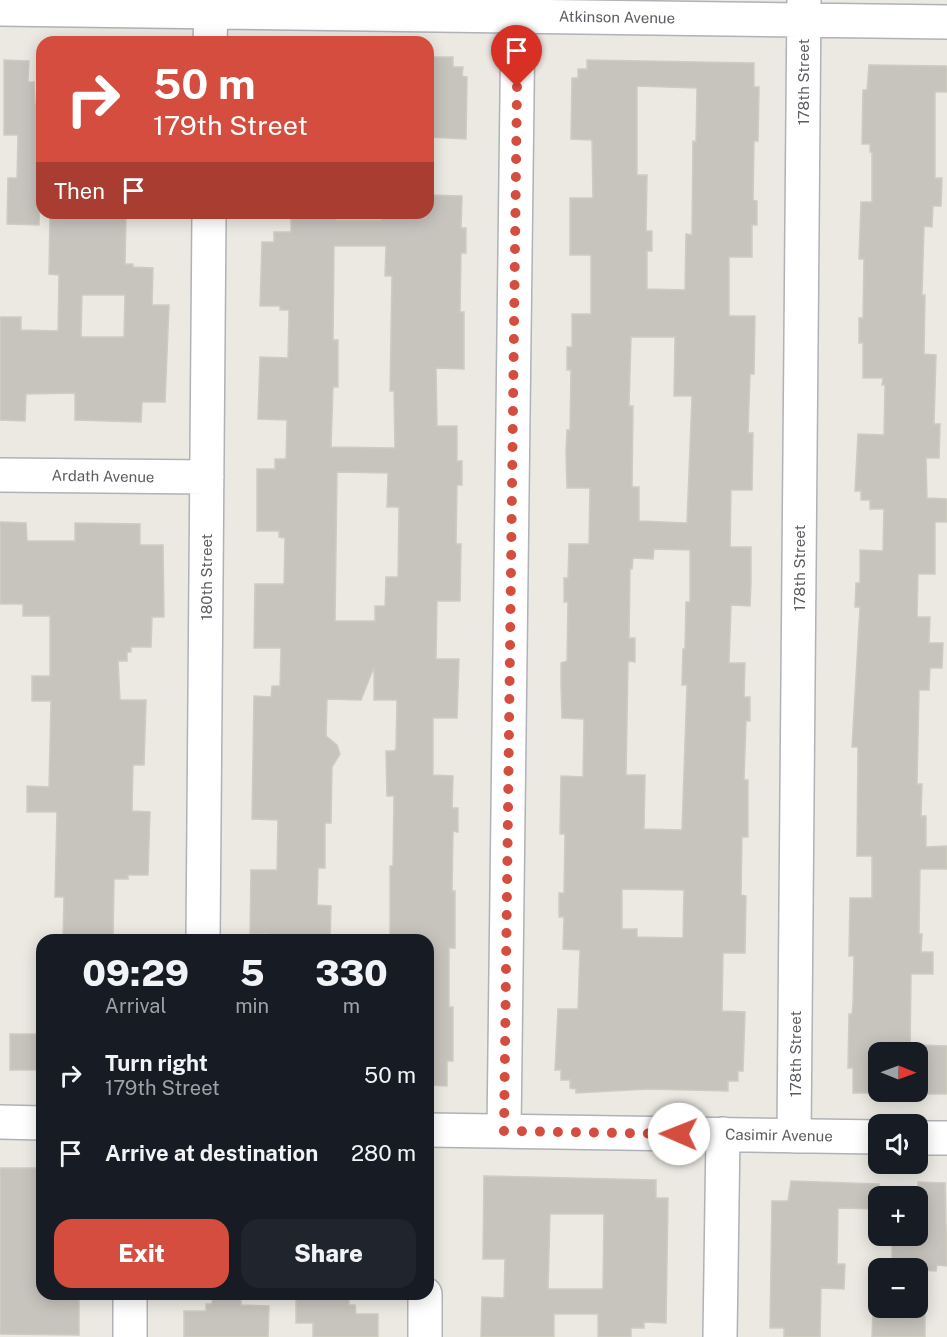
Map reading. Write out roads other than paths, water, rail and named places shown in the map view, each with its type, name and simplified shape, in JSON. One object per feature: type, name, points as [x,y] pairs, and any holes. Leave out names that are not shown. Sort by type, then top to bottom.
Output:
[{"type":"street","name":"Atkinson Avenue","points":[[0,9],[210,27],[518,16],[804,10],[947,22]]},
{"type":"street","name":"178th Street","points":[[794,1136],[804,10]]},
{"type":"street","points":[[504,1131],[518,16]]},
{"type":"street","name":"180th Street","points":[[203,934],[209,219]]},
{"type":"street","name":"Ardath Avenue","points":[[0,475],[207,477]]},
{"type":"street","points":[[0,1122],[36,1123]]},
{"type":"street","name":"Casimir Avenue","points":[[434,1130],[868,1137]]},
{"type":"street","points":[[720,1337],[723,1134]]},
{"type":"street","points":[[928,1138],[947,1138]]},
{"type":"street","points":[[130,1300],[130,1337]]},
{"type":"street","points":[[425,1300],[425,1337]]}]
